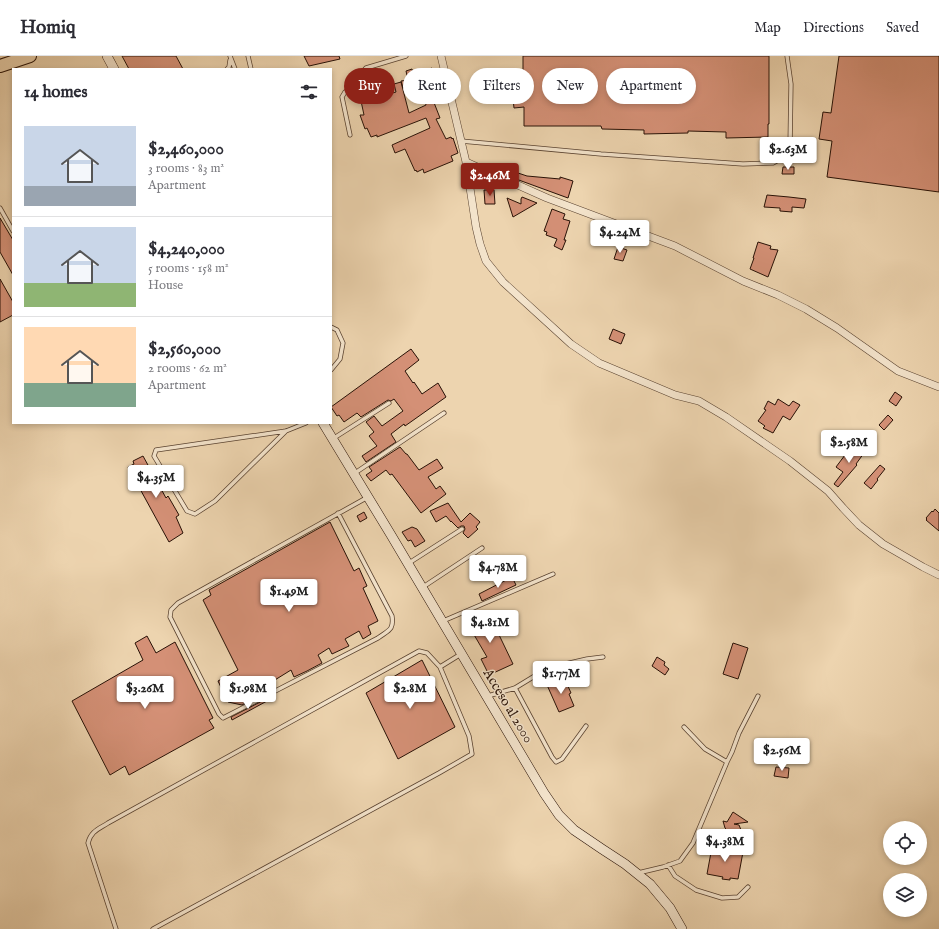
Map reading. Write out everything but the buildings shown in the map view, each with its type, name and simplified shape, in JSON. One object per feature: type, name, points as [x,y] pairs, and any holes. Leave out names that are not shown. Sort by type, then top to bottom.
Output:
[{"type":"highway","points":[[0,66],[30,56]]},
{"type":"street","points":[[107,56],[113,68]]},
{"type":"street","points":[[442,56],[466,162],[480,244],[486,261],[503,282],[571,344],[599,363],[675,395],[699,401],[726,417],[790,461],[822,486],[859,525],[883,544],[939,575]]},
{"type":"street","points":[[466,162],[547,198],[680,248],[743,281],[806,309],[837,328],[898,371],[939,387]]},
{"type":"street","name":"Acceso al 2000","points":[[324,424],[368,496],[486,697],[559,815],[574,830],[625,864],[650,884],[670,908],[682,929]]},
{"type":"lane","points":[[248,56],[251,68]]},
{"type":"lane","points":[[350,135],[342,97],[345,92],[353,88],[358,83],[359,76],[366,68],[406,56]]},
{"type":"lane","points":[[461,141],[602,154],[743,164],[773,163],[784,157],[790,146],[791,84],[788,56]]},
{"type":"lane","points":[[228,68],[230,57]]},
{"type":"lane","points":[[230,57],[234,68]]},
{"type":"lane","points":[[0,208],[12,229]]},
{"type":"lane","points":[[332,328],[336,330],[343,343],[340,359],[332,369]]},
{"type":"lane","points":[[333,439],[390,403]]},
{"type":"lane","points":[[354,474],[444,413]]},
{"type":"lane","points":[[286,432],[216,501],[195,514],[187,511],[154,456],[156,450],[286,432],[304,424]]},
{"type":"lane","points":[[338,513],[392,616],[393,623],[390,630],[378,638],[223,718],[218,714],[170,617],[171,610],[178,604],[338,513],[368,496]]},
{"type":"lane","points":[[408,564],[462,529]]},
{"type":"lane","points":[[422,588],[482,548]]},
{"type":"lane","points":[[442,621],[553,574]]},
{"type":"lane","points":[[116,929],[88,843],[92,833],[419,650],[427,653],[440,666],[469,736],[472,754],[153,929]]},
{"type":"lane","points":[[440,666],[461,654]]},
{"type":"lane","points":[[486,697],[515,688],[538,674],[561,665],[604,657]]},
{"type":"lane","points":[[515,688],[556,762],[562,759],[586,726]]},
{"type":"lane","points":[[636,873],[680,861],[693,843],[739,733],[758,696]]},
{"type":"lane","points":[[684,727],[705,749],[727,762]]},
{"type":"lane","points":[[668,865],[675,876],[696,890],[722,898],[738,896],[748,887]]}]
